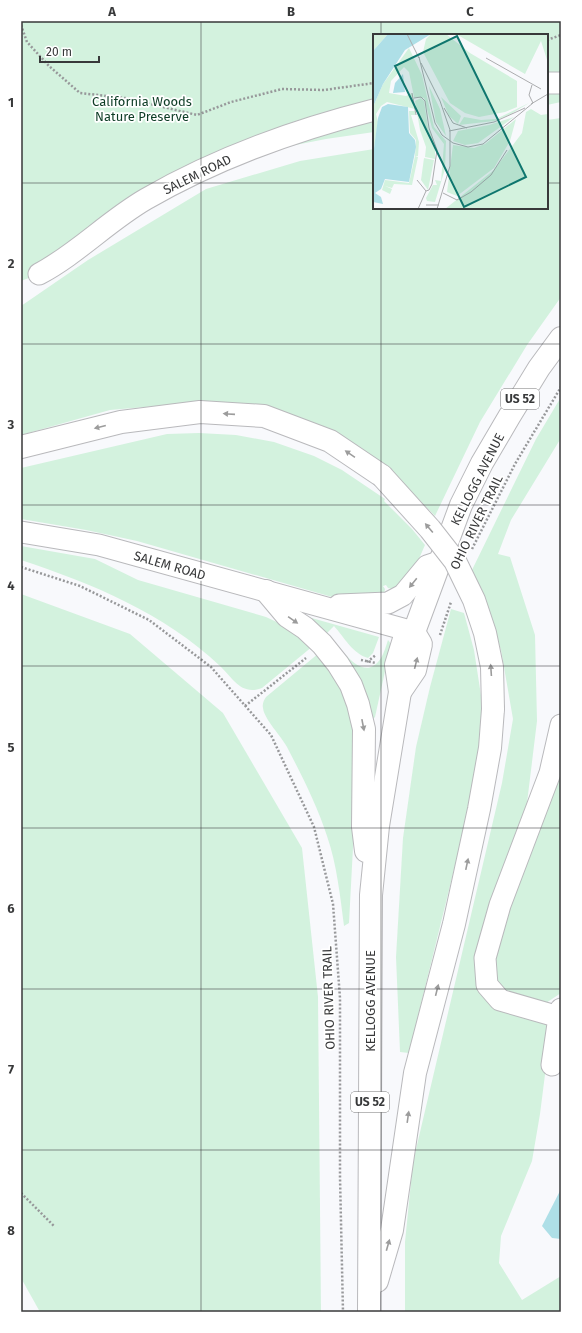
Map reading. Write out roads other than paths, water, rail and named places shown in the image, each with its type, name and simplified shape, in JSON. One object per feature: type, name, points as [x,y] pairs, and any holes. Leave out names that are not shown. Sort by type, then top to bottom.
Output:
[{"type":"main road","name":"KELLOGG AVENUE","points":[[369,1311],[371,895],[378,826],[400,692],[396,665],[404,639],[414,632],[461,506],[482,463],[539,368],[561,338]]},
{"type":"main road","points":[[21,447],[121,422],[200,412],[264,416],[330,441],[382,476],[430,529],[455,561],[474,600],[485,633],[492,667],[493,709],[490,748],[480,809],[454,924],[415,1073],[392,1230],[369,1311]]},
{"type":"main road","points":[[266,592],[288,616],[322,644],[338,664],[351,685],[358,704],[364,729],[365,769],[363,827],[371,895]]},
{"type":"street","points":[[548,83],[561,83]]},
{"type":"street","name":"SALEM ROAD","points":[[39,274],[55,265],[110,223],[145,199],[203,170],[262,144],[331,121],[373,110]]},
{"type":"street","name":"SALEM ROAD","points":[[21,532],[99,545],[414,632]]},
{"type":"street","name":"SALEM ROAD","points":[[316,605],[388,603],[403,595],[427,566],[439,562]]},
{"type":"street","points":[[552,1065],[560,1013],[500,1000],[487,985],[485,958],[500,905],[550,774],[561,725]]},
{"type":"water","points":[[561,1189],[561,1239],[552,1238],[542,1226]]},
{"type":"park label","name":"California Woods Nature Preserve","points":[[142,108]]}]
